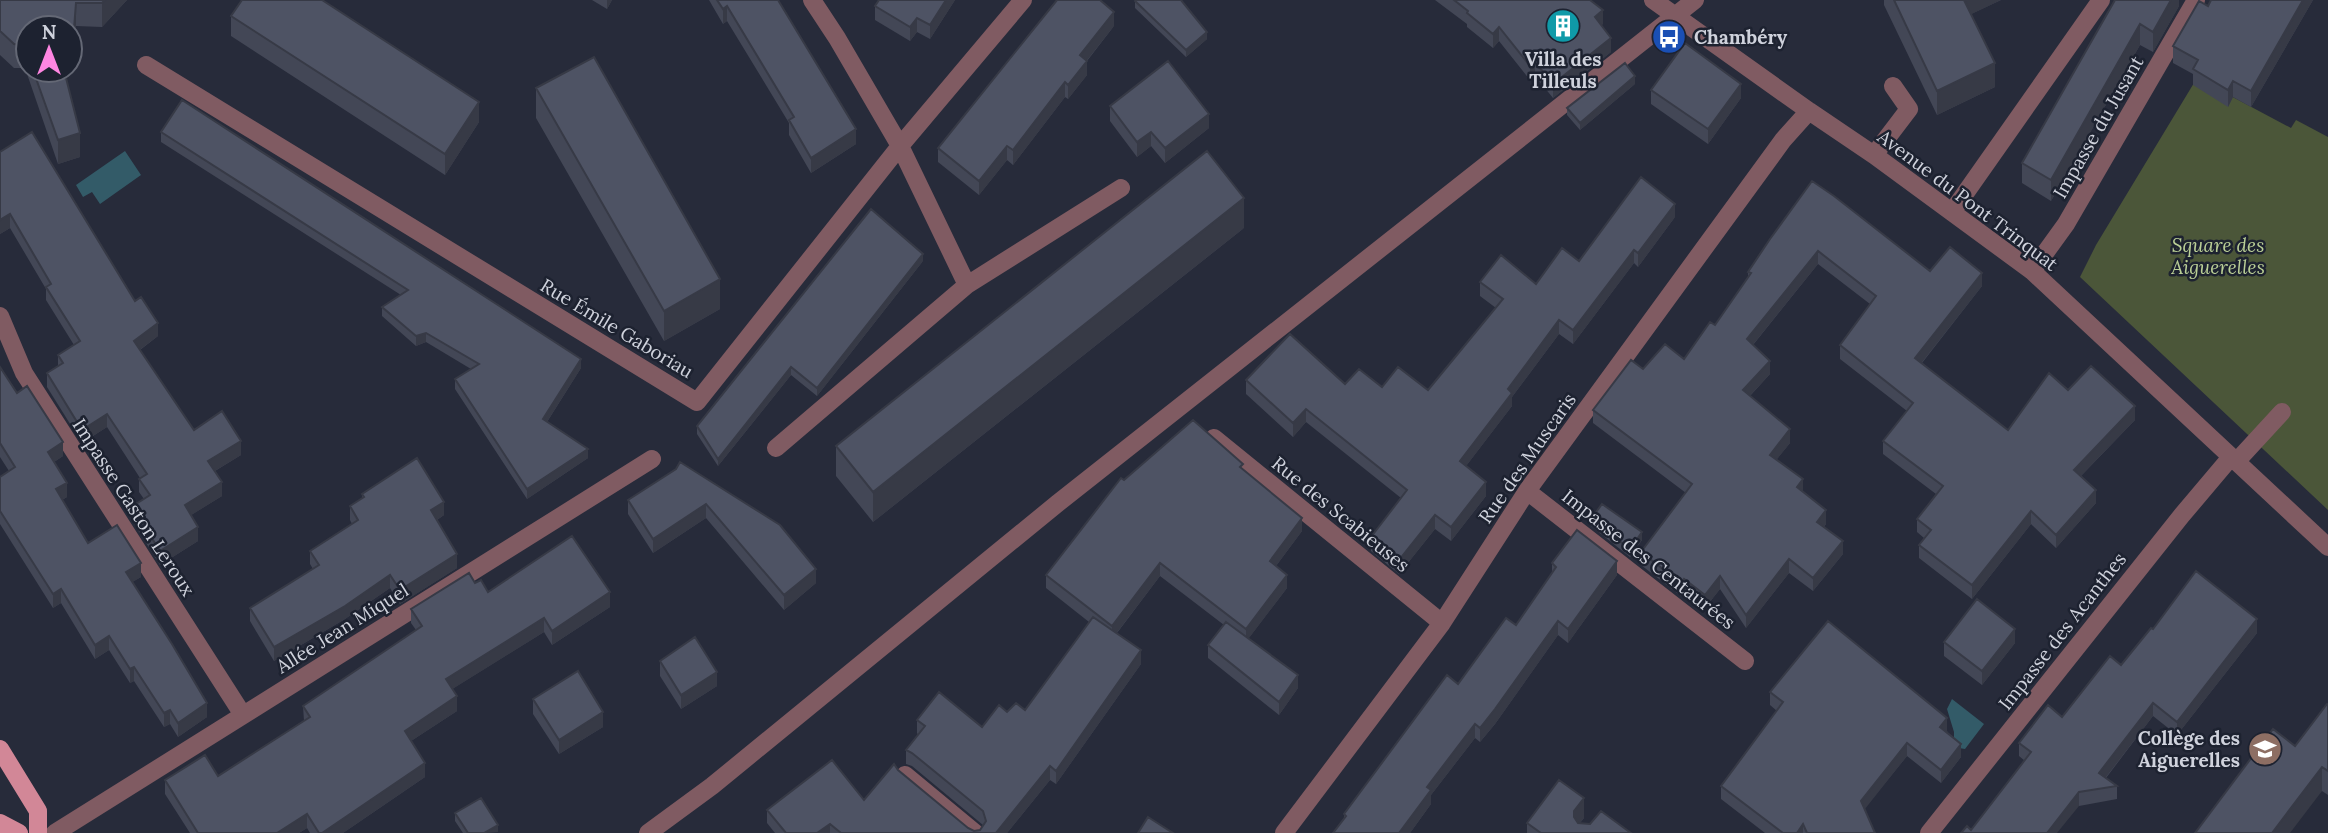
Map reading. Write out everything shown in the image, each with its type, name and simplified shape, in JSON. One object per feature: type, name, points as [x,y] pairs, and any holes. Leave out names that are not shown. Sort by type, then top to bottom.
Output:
[{"type":"main road","points":[[0,749],[38,811],[38,833]]},
{"type":"main road","points":[[0,823],[19,833]]},
{"type":"street","points":[[811,0],[837,38],[900,146],[967,285]]},
{"type":"street","name":"Rue Émile Gaboriau","points":[[146,65],[698,402],[900,146],[1023,0]]},
{"type":"street","name":"Avenue du Pont Trinquat","points":[[1653,0],[1874,155],[2032,271],[2328,547]]},
{"type":"street","points":[[648,833],[712,786],[1058,503],[1695,0]]},
{"type":"street","points":[[1952,212],[2101,0]]},
{"type":"street","name":"Impasse du Jusant","points":[[2032,271],[2066,225],[2196,0]]},
{"type":"street","points":[[1874,155],[1909,109],[1893,86]]},
{"type":"street","name":"Rue des Muscaris","points":[[1284,833],[1442,622],[1527,491],[1783,140],[1809,111]]},
{"type":"street","points":[[776,448],[967,285],[1121,188]]},
{"type":"street","name":"Impasse Gaston Leroux","points":[[0,316],[24,373],[243,715]]},
{"type":"street","name":"Impasse des Acanthes","points":[[1929,833],[2182,515],[2282,412]]},
{"type":"street","name":"Rue des Scabieuses","points":[[1214,438],[1442,622]]},
{"type":"street","name":"Allée Jean Miquel","points":[[55,833],[652,459]]},
{"type":"street","name":"Impasse des Centaurées","points":[[1527,491],[1745,661]]},
{"type":"street","points":[[905,775],[975,833]]},
{"type":"street","points":[[667,833],[712,786]]},
{"type":"green space","name":"Square des Aiguerelles","points":[[2197,78],[2291,128],[2296,120],[2328,137],[2328,510],[2080,277],[2096,245]]},
{"type":"water","points":[[125,151],[141,175],[100,204],[92,192],[83,197],[76,185]]},
{"type":"water","points":[[1952,699],[1984,724],[1965,749],[1954,744],[1954,732],[1947,709]]},
{"type":"building","points":[[0,0],[105,0],[102,3],[76,3],[75,14],[14,14],[14,44],[0,31]]},
{"type":"building","points":[[242,0],[322,0],[479,102],[445,154],[231,16]]},
{"type":"building","points":[[717,0],[778,0],[856,129],[811,158],[789,120],[794,117],[727,6],[723,9]]},
{"type":"building","points":[[879,0],[946,0],[930,25],[917,18],[910,27],[875,6]]},
{"type":"building","points":[[1057,0],[1100,0],[1114,12],[1080,55],[1087,61],[1068,85],[1065,82],[1013,150],[1007,146],[979,181],[938,148]]},
{"type":"building","points":[[1136,0],[1181,0],[1207,32],[1186,50]]},
{"type":"building","points":[[1454,0],[1590,0],[1603,10],[1595,17],[1611,38],[1553,84],[1535,62],[1530,66],[1499,27],[1493,34]]},
{"type":"building","points":[[1894,0],[1964,0],[1995,63],[1937,91]]},
{"type":"building","points":[[2115,0],[2171,0],[2153,32],[2140,24],[2051,180],[2022,163]]},
{"type":"building","points":[[2211,0],[2303,0],[2251,91],[2233,81],[2228,90],[2193,69],[2198,60],[2173,46],[2199,1],[2208,6]]},
{"type":"building","points":[[1685,43],[1741,84],[1708,129],[1651,90]]},
{"type":"building","points":[[594,57],[720,279],[664,311],[536,88]]},
{"type":"building","points":[[1168,61],[1209,114],[1165,148],[1151,132],[1137,142],[1110,106]]},
{"type":"building","points":[[1625,63],[1635,76],[1580,123],[1567,108]]},
{"type":"building","points":[[38,84],[68,84],[80,133],[58,140]]},
{"type":"building","points":[[182,100],[581,359],[543,419],[588,449],[527,489],[455,379],[479,364],[426,333],[416,336],[382,307],[408,290],[161,132]]},
{"type":"building","points":[[32,132],[135,301],[141,297],[158,323],[134,341],[194,430],[222,411],[241,441],[208,461],[222,482],[185,505],[198,527],[160,551],[136,513],[140,511],[136,504],[150,495],[139,479],[147,474],[107,414],[82,430],[47,373],[63,363],[58,355],[80,341],[46,287],[51,284],[10,214],[0,220],[0,152]]},
{"type":"building","points":[[1207,151],[1244,198],[873,492],[836,446]]},
{"type":"building","points":[[1641,177],[1675,204],[1638,253],[1634,250],[1573,330],[1559,320],[1508,389],[1512,393],[1460,461],[1486,482],[1451,527],[1435,515],[1399,560],[1371,537],[1407,490],[1306,409],[1293,423],[1246,380],[1290,334],[1345,384],[1359,369],[1382,387],[1398,367],[1428,390],[1503,299],[1480,282],[1501,255],[1536,284],[1562,248],[1579,261]]},
{"type":"building","points":[[1812,181],[1930,271],[1950,247],[1982,273],[1915,358],[2008,430],[2049,373],[2068,390],[2091,366],[2135,406],[2074,470],[2096,490],[2056,535],[2031,511],[1972,585],[1919,545],[1931,530],[1917,519],[1943,486],[1883,441],[1913,403],[1840,345],[1876,296],[1818,251],[1747,339],[1770,361],[1743,390],[1790,429],[1770,455],[1803,479],[1797,487],[1826,510],[1817,522],[1843,541],[1813,578],[1789,559],[1746,615],[1720,576],[1705,595],[1684,579],[1681,583],[1641,552],[1692,484],[1593,410],[1631,360],[1643,369],[1665,344],[1684,359],[1710,322],[1715,325],[1751,273],[1748,272],[1770,239]]},
{"type":"building","points":[[871,209],[923,254],[817,388],[791,367],[718,459],[697,426]]},
{"type":"building","points":[[0,367],[17,393],[27,386],[63,442],[48,452],[67,483],[56,489],[88,543],[117,525],[141,563],[126,572],[207,703],[178,723],[170,710],[164,713],[134,667],[130,669],[109,636],[95,645],[61,589],[53,594],[0,511],[0,477],[15,467],[0,443]]},
{"type":"building","points":[[1193,420],[1243,464],[1240,467],[1302,518],[1270,561],[1287,575],[1246,629],[1160,563],[1112,626],[1046,575],[1121,478],[1124,480]]},
{"type":"building","points":[[417,458],[444,502],[431,510],[457,554],[400,590],[390,575],[345,606],[274,647],[250,608],[319,565],[310,551],[358,520],[350,506],[364,497],[362,494]]},
{"type":"building","points":[[680,462],[780,525],[816,569],[784,595],[706,504],[653,539],[628,500],[676,469]]},
{"type":"building","points":[[1602,504],[1642,532],[1630,549],[1591,519]]},
{"type":"building","points":[[1577,530],[1617,561],[1568,629],[1558,621],[1495,709],[1480,728],[1475,724],[1427,787],[1431,790],[1399,833],[1333,833],[1346,816],[1344,814],[1447,675],[1458,684],[1506,618],[1516,625],[1556,567],[1552,563]]},
{"type":"building","points":[[572,536],[610,592],[552,631],[544,618],[446,679],[457,696],[405,731],[425,763],[322,833],[319,833],[307,814],[277,833],[198,833],[165,780],[205,755],[218,776],[310,717],[303,706],[422,626],[411,609],[469,573],[475,583],[481,580],[488,592]]},
{"type":"building","points":[[2196,571],[2257,619],[2177,722],[2153,703],[2099,773],[2117,786],[2079,792],[2047,833],[1961,833],[1967,826],[1971,830],[2031,752],[2019,743],[2048,705],[2062,717],[2110,656],[2121,665],[2151,628],[2153,629]]},
{"type":"building","points":[[1977,599],[2015,629],[1982,671],[1944,642]]},
{"type":"building","points":[[1093,617],[1141,650],[1056,771],[1050,766],[996,833],[841,833],[830,824],[817,833],[786,833],[767,810],[832,760],[864,800],[894,764],[968,828],[980,830],[986,821],[983,811],[906,750],[925,726],[917,720],[939,692],[982,727],[999,705],[1007,712],[1016,703],[1025,710]]},
{"type":"building","points":[[1828,621],[1947,718],[1940,727],[1961,744],[1941,770],[1907,743],[1861,801],[1875,833],[1807,833],[1803,824],[1797,833],[1783,833],[1721,786],[1783,702],[1770,692]]},
{"type":"building","points":[[1226,622],[1298,675],[1279,702],[1208,645]]},
{"type":"building","points":[[695,637],[717,672],[681,695],[660,661]]},
{"type":"building","points":[[578,671],[603,712],[559,740],[533,699]]},
{"type":"building","points":[[2327,704],[2328,771],[2322,767],[2272,833],[2195,833],[2273,729],[2295,746]]},
{"type":"building","points":[[1559,780],[1584,798],[1574,811],[1578,823],[1590,824],[1601,811],[1631,833],[1541,833],[1527,823]]},
{"type":"building","points":[[481,798],[498,825],[484,833],[468,833],[455,813]]},
{"type":"building","points":[[1148,817],[1173,833],[1138,833]]},
{"type":"place","name":"Villa des Tilleuls","points":[[1563,26]]},
{"type":"place","name":"Chambéry","points":[[1669,37]]},
{"type":"place","name":"Collège des Aiguerelles","points":[[2265,749]]}]
